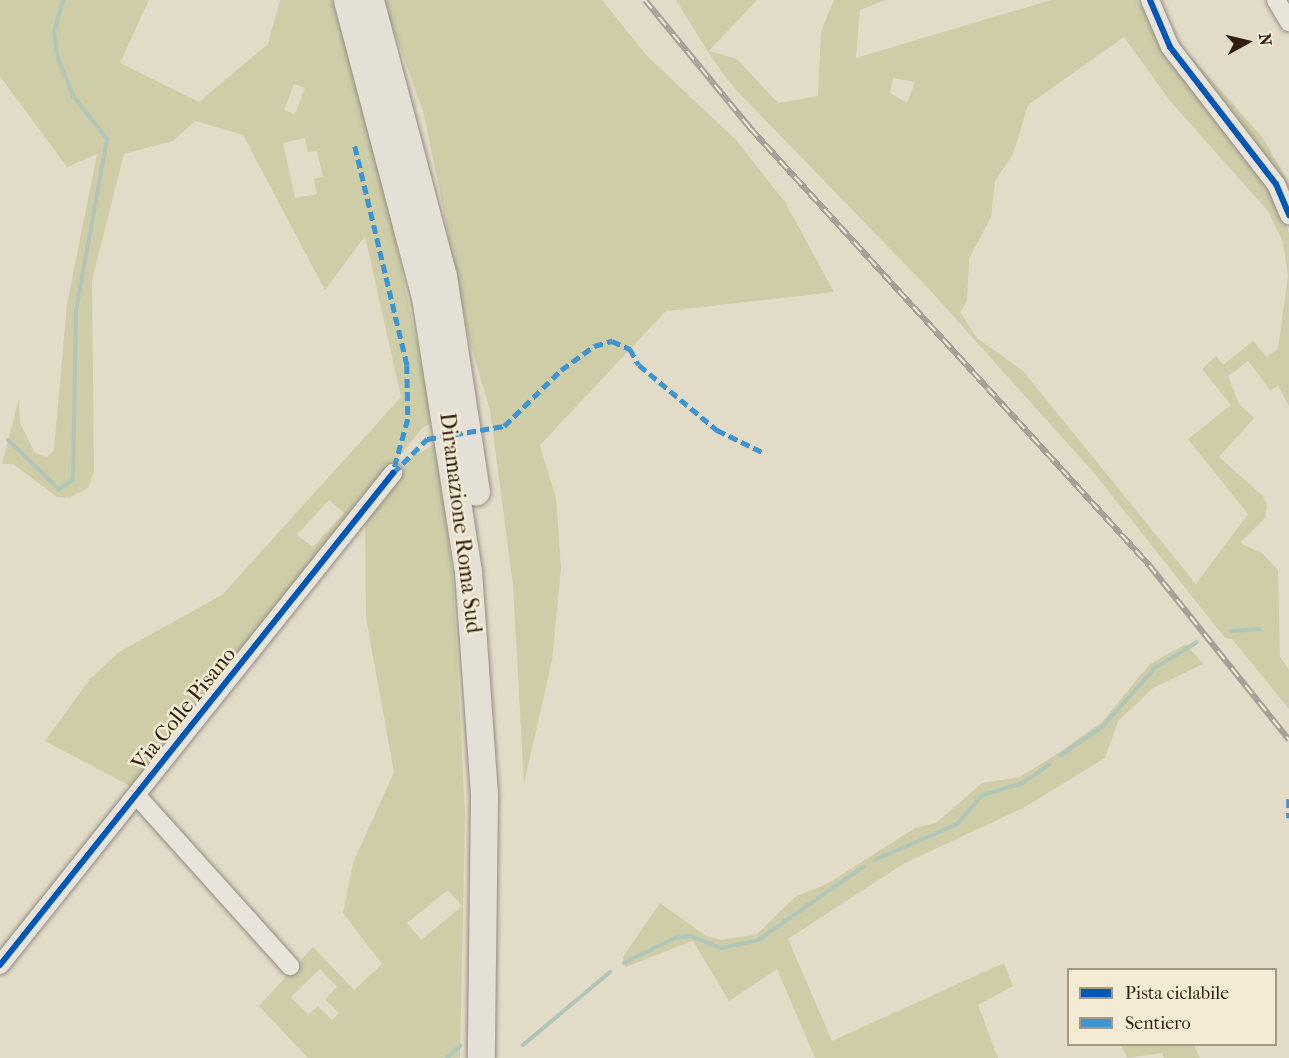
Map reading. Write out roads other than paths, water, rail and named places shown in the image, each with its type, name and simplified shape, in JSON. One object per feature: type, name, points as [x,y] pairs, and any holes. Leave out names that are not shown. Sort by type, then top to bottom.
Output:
[{"type":"highway","name":"Diramazione Roma Sud","points":[[347,0],[457,420]]},
{"type":"highway","name":"Diramazione Roma Sud","points":[[370,0],[441,265],[457,420],[500,763],[498,1058]]},
{"type":"highway","name":"Diramazione Roma Sud","points":[[462,451],[481,732],[481,1058]]},
{"type":"street","points":[[1150,0],[1170,47],[1276,184],[1289,215]]},
{"type":"street","points":[[1276,0],[1289,22]]},
{"type":"street","name":"Via Colle Pisano","points":[[0,965],[393,473]]},
{"type":"street","points":[[136,796],[290,966]]},
{"type":"waterway","points":[[8,440],[59,489],[73,480],[76,310],[107,139],[73,96],[58,59],[54,32],[63,0]]},
{"type":"waterway","points":[[1231,631],[1260,629]]},
{"type":"waterway","points":[[1061,755],[1103,726],[1155,668],[1197,642]]},
{"type":"waterway","points":[[875,860],[957,824],[982,795],[1023,783],[1049,765]]},
{"type":"waterway","points":[[624,963],[675,938],[690,936],[721,948],[758,940],[863,867]]},
{"type":"waterway","points":[[523,1045],[610,972]]},
{"type":"waterway","points":[[447,1058],[460,1046]]},
{"type":"railway","points":[[645,0],[750,128],[1149,565],[1289,740]]}]
